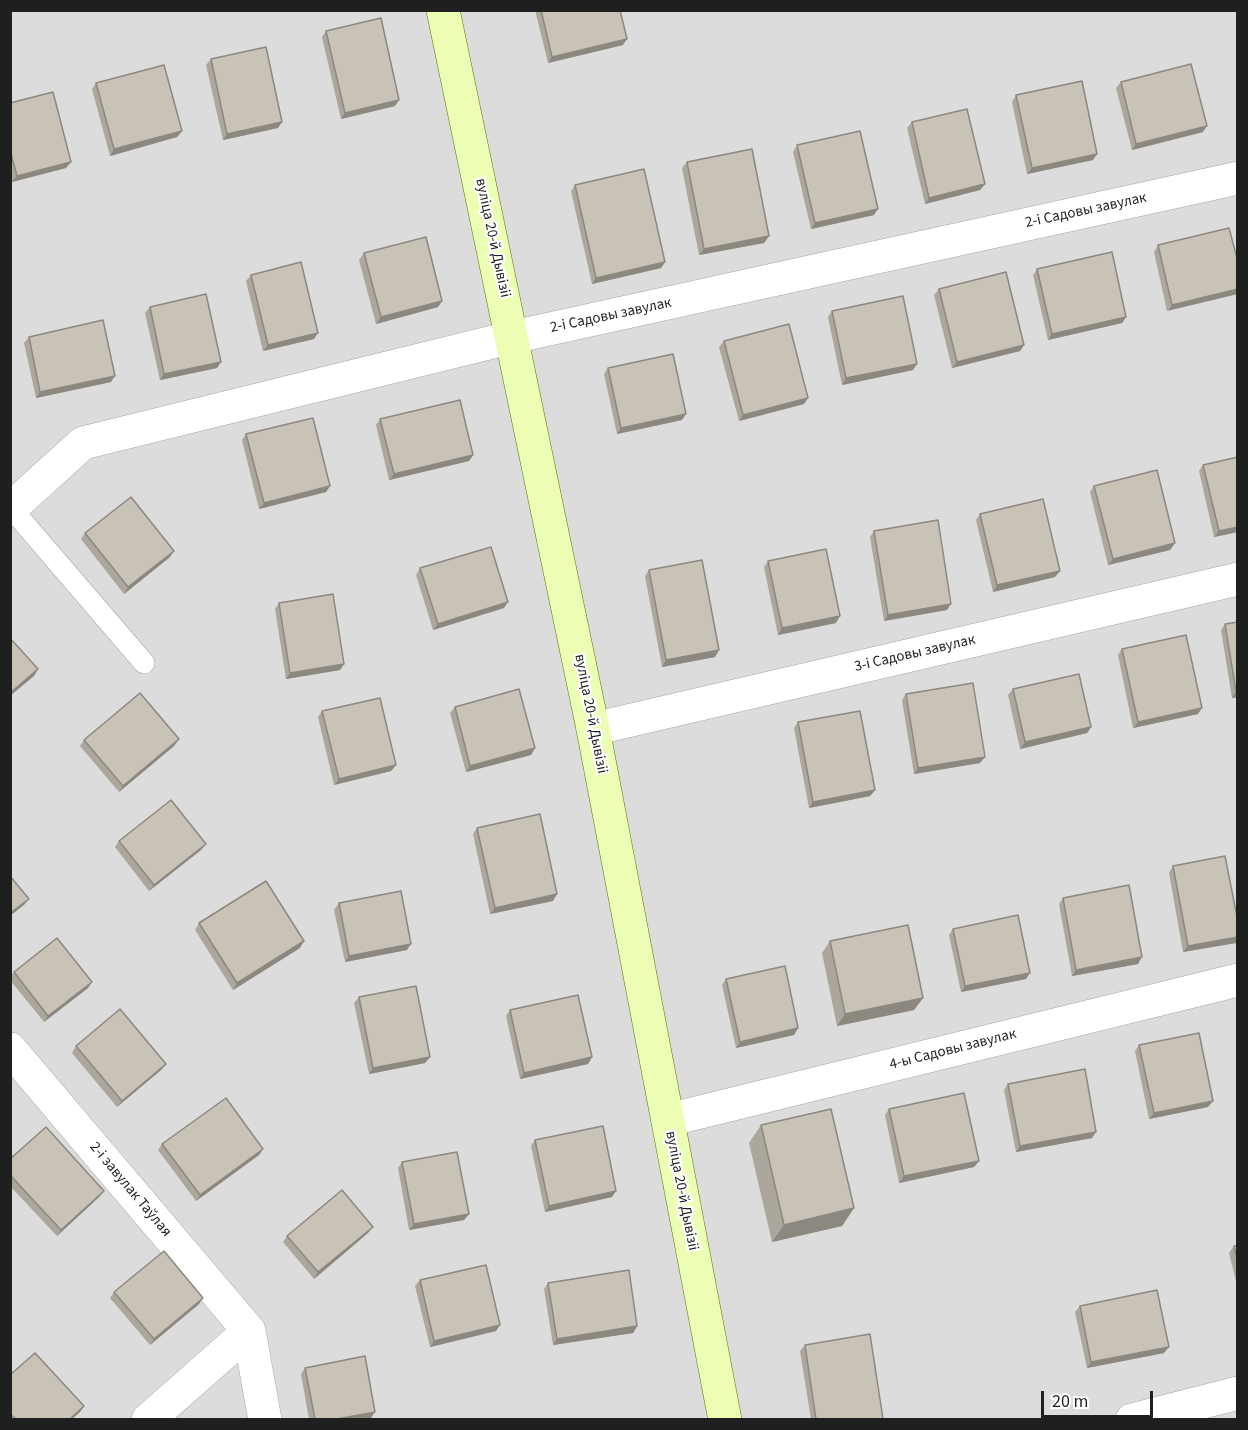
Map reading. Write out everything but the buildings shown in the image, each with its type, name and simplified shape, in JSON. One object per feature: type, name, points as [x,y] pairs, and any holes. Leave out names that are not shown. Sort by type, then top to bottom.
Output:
[{"type":"street","name":"вуліца 20-й Дывізіі","points":[[443,10],[593,729],[725,1419]]},
{"type":"street","name":"2-і Садовы завулак","points":[[11,508],[83,442],[513,337],[1238,178]]},
{"type":"street","name":"3-і Садовы завулак","points":[[593,729],[1238,579]]},
{"type":"street","name":"4-ы Садовы завулак","points":[[668,1120],[1238,981]]},
{"type":"street","name":"2-і завулак Таўлая","points":[[15,1065],[249,1331],[265,1419]]},
{"type":"street","points":[[148,1419],[249,1331]]},
{"type":"street","points":[[1132,1419],[1238,1393]]},
{"type":"lane","points":[[11,508],[144,663]]},
{"type":"shaded area","points":[[11,11],[1237,11],[1237,1419],[11,1419]]}]
